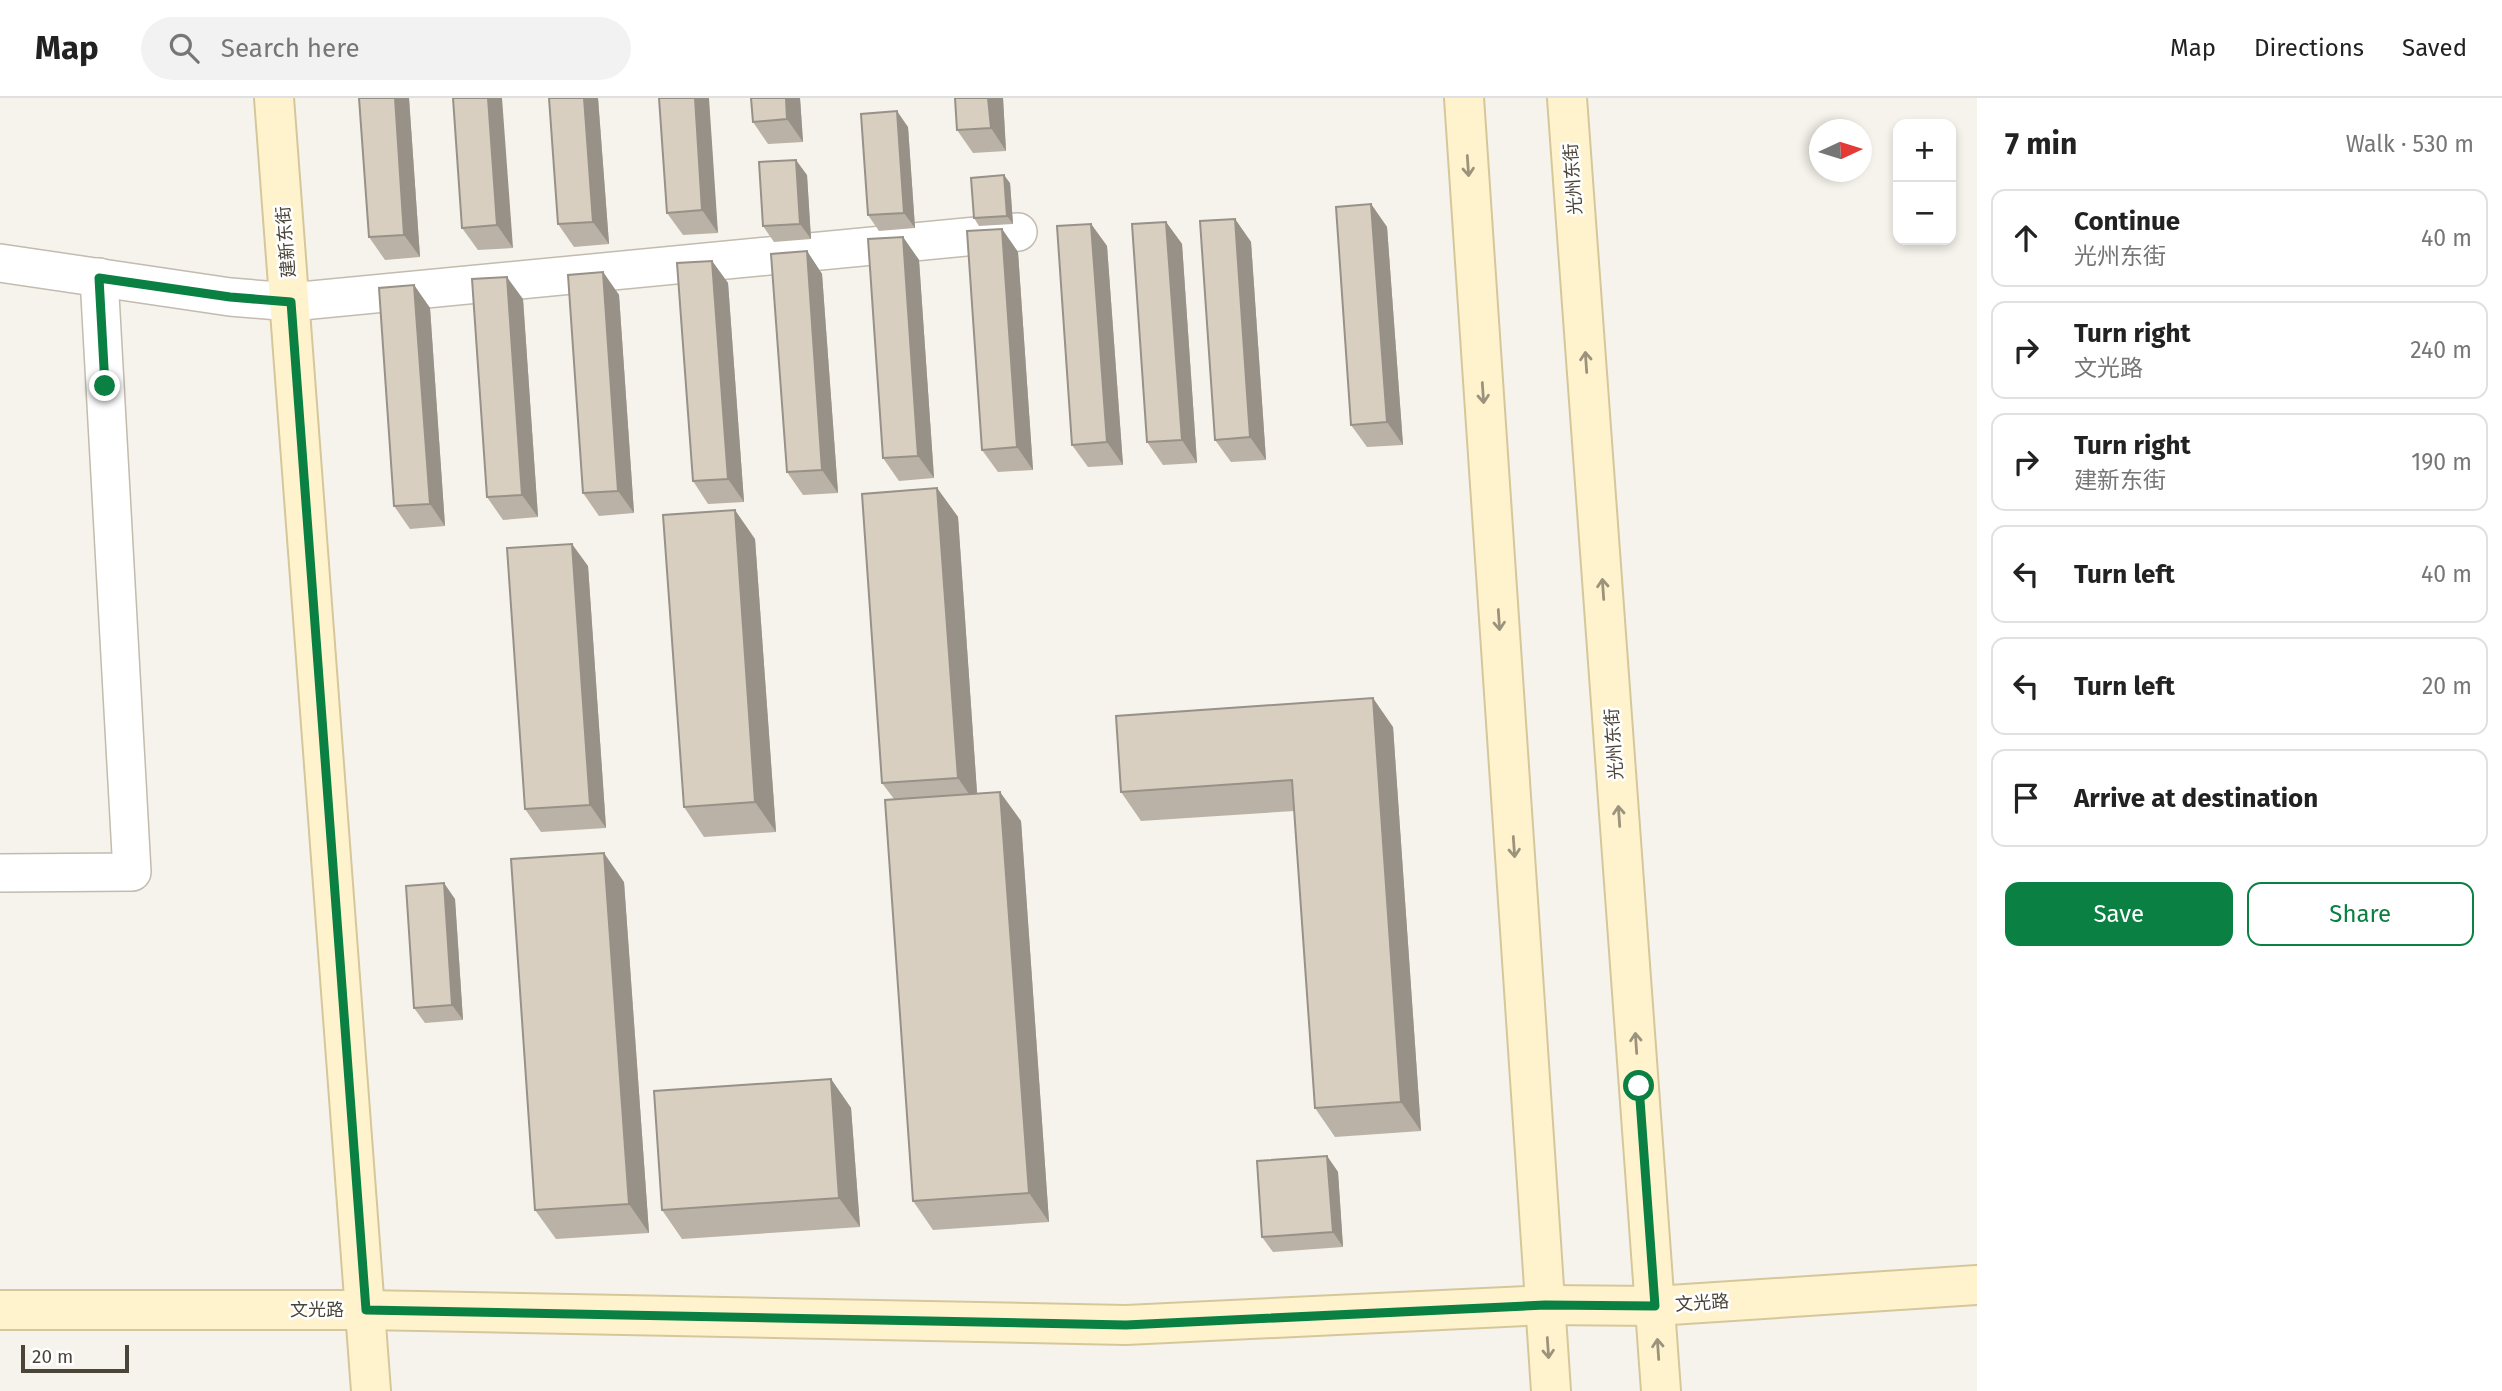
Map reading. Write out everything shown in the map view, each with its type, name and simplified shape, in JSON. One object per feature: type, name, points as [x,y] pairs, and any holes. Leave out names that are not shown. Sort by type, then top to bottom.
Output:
[{"type":"street","name":"建新东街","points":[[274,98],[371,1391]]},
{"type":"street","points":[[1464,98],[1551,1391]]},
{"type":"street","name":"光州东街","points":[[1567,98],[1661,1391]]},
{"type":"street","points":[[0,263],[230,297],[291,302],[1018,232]]},
{"type":"street","points":[[0,873],[132,872],[99,278]]},
{"type":"street","name":"文光路","points":[[0,1310],[366,1310],[1126,1325],[1545,1305],[1655,1306],[1977,1285]]},
{"type":"building","points":[[359,98],[395,98],[404,235],[369,237]]},
{"type":"building","points":[[453,98],[488,98],[497,225],[462,228]]},
{"type":"building","points":[[549,98],[584,98],[593,222],[558,224]]},
{"type":"building","points":[[659,98],[695,98],[702,210],[667,213]]},
{"type":"building","points":[[751,98],[786,98],[787,119],[753,122]]},
{"type":"building","points":[[955,98],[988,98],[991,128],[957,130]]},
{"type":"building","points":[[897,111],[904,213],[868,215],[861,114]]},
{"type":"building","points":[[796,160],[800,224],[763,226],[759,162]]},
{"type":"building","points":[[1004,175],[1007,216],[974,218],[971,178]]},
{"type":"building","points":[[1371,204],[1387,422],[1351,425],[1336,207]]},
{"type":"building","points":[[1235,219],[1250,437],[1215,440],[1200,221]]},
{"type":"building","points":[[1166,222],[1182,440],[1147,442],[1132,224]]},
{"type":"building","points":[[1091,224],[1107,442],[1072,445],[1057,226]]},
{"type":"building","points":[[1002,229],[1017,447],[982,450],[967,231]]},
{"type":"building","points":[[903,237],[918,456],[883,458],[868,239]]},
{"type":"building","points":[[807,251],[822,470],[787,472],[771,254]]},
{"type":"building","points":[[712,261],[728,479],[693,481],[677,263]]},
{"type":"building","points":[[603,272],[618,491],[583,493],[568,275]]},
{"type":"building","points":[[507,277],[522,495],[487,497],[472,279]]},
{"type":"building","points":[[414,285],[430,504],[394,506],[379,288]]},
{"type":"building","points":[[937,488],[958,778],[882,783],[862,494]]},
{"type":"building","points":[[735,510],[755,802],[684,807],[663,515]]},
{"type":"building","points":[[572,544],[590,805],[525,809],[507,548]]},
{"type":"building","points":[[1373,698],[1401,1102],[1315,1108],[1292,780],[1121,792],[1116,716]]},
{"type":"building","points":[[1000,792],[1029,1193],[913,1201],[885,800]]},
{"type":"building","points":[[604,853],[629,1204],[535,1210],[511,859]]},
{"type":"building","points":[[444,883],[452,1005],[414,1008],[406,886]]},
{"type":"building","points":[[831,1079],[839,1198],[662,1210],[654,1091]]},
{"type":"building","points":[[1327,1156],[1333,1232],[1262,1237],[1257,1161]]},
{"type":"route","points":[[105,386],[99,278],[230,297],[291,302],[366,1310],[1126,1325],[1545,1305],[1655,1306],[1639,1086]]}]
